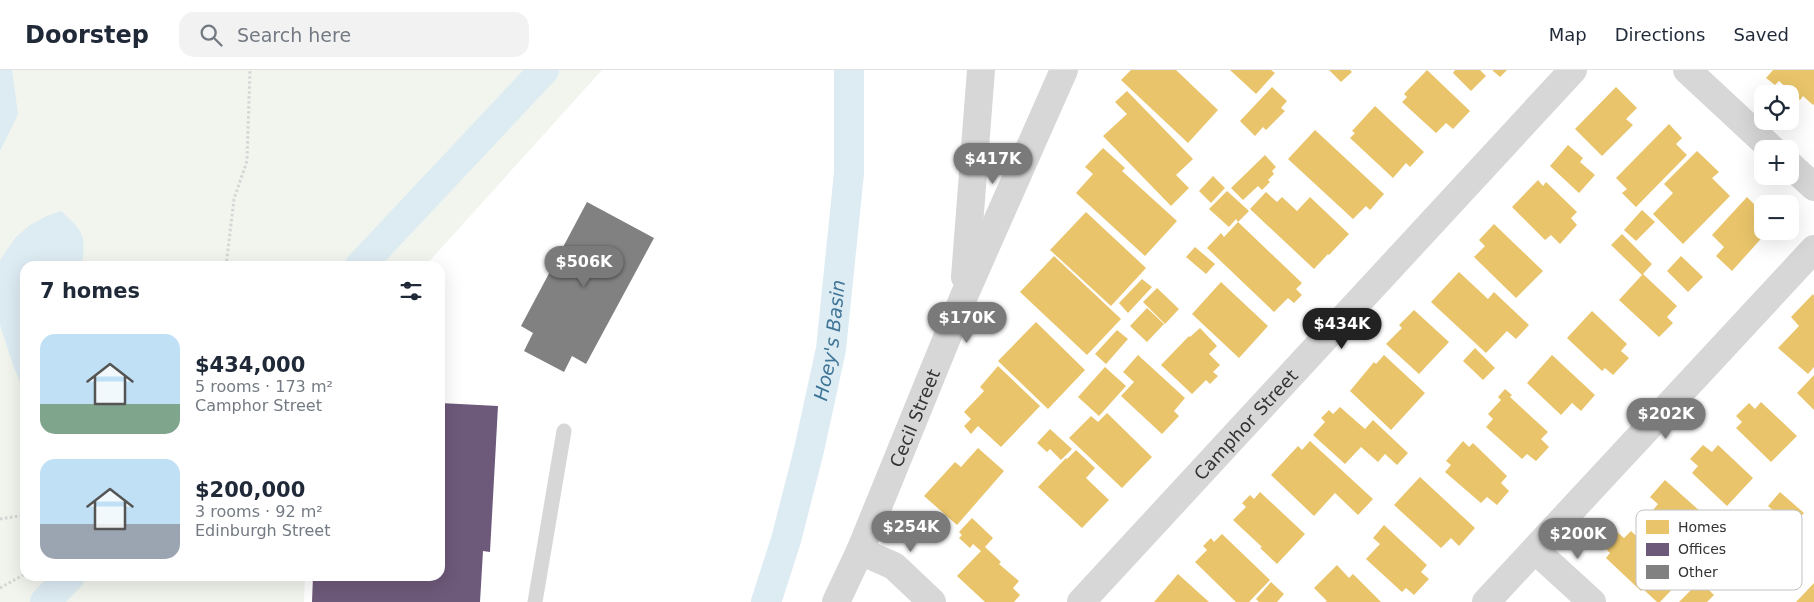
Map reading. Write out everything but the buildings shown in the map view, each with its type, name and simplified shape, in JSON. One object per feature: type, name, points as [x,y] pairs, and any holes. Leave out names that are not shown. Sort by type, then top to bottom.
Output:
[{"type":"street","points":[[964,296],[980,70]]},
{"type":"street","name":"Cecil Street","points":[[836,602],[860,551],[964,296],[1064,70]]},
{"type":"street","name":"Camphor Street","points":[[1081,602],[1573,70]]},
{"type":"street","points":[[1687,70],[1762,140]]},
{"type":"street","points":[[1799,174],[1814,188]]},
{"type":"street","points":[[1486,602],[1814,249]]},
{"type":"street","points":[[1535,550],[1592,602]]},
{"type":"street","points":[[860,551],[894,566],[932,602]]},
{"type":"lane","points":[[534,602],[564,431]]},
{"type":"path","points":[[227,261],[234,199],[247,161],[250,70]]},
{"type":"path","points":[[0,520],[20,516]]},
{"type":"path","points":[[0,588],[20,577]]},
{"type":"shaded area","points":[[0,70],[602,70],[430,261],[20,261],[20,581],[305,581],[304,602],[0,602]]},
{"type":"shaded area","points":[[0,70],[12,70],[18,114],[0,151]]},
{"type":"shaded area","points":[[61,211],[79,229],[84,247],[82,261],[20,261],[20,381],[0,325],[0,260],[16,237],[30,225]]},
{"type":"waterway","points":[[365,261],[544,70]]},
{"type":"waterway","name":"Hoey's Basin","points":[[766,602],[786,540],[809,450],[831,349],[849,173],[849,70]]},
{"type":"waterway","points":[[45,602],[65,581]]}]
